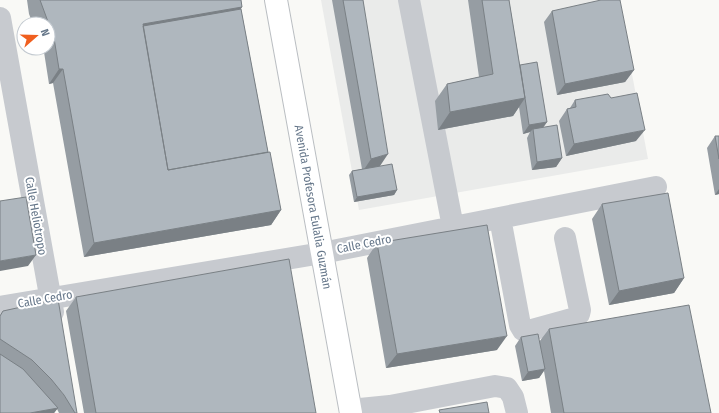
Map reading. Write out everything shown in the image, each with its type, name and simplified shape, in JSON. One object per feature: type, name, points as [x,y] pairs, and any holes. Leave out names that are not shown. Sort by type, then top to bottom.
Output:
[{"type":"main road","name":"Avenida Profesora Eulalia Guzmán","points":[[276,0],[351,411]]},
{"type":"street","points":[[409,0],[453,227]]},
{"type":"street","name":"Calle Heliotropo","points":[[0,18],[57,334]]},
{"type":"street","name":"Calle Cedro","points":[[0,307],[322,253],[656,187]]},
{"type":"street","points":[[500,218],[520,325],[523,330],[528,331],[575,318],[580,310],[565,238]]},
{"type":"street","points":[[351,411],[390,406],[495,386],[507,388],[513,397],[517,413]]},
{"type":"shaded area","points":[[321,0],[618,0],[648,159],[359,210]]},
{"type":"building","points":[[40,0],[241,0],[242,7],[143,24],[168,170],[270,152],[281,210],[94,243],[63,69],[59,69],[56,50],[56,16],[46,16]]},
{"type":"building","points":[[343,0],[363,0],[388,154],[371,159]]},
{"type":"building","points":[[482,0],[509,0],[525,98],[450,112],[447,84],[493,74]]},
{"type":"building","points":[[601,0],[620,0],[634,70],[565,84],[552,11]]},
{"type":"building","points":[[241,9],[268,152],[168,170],[143,26]]},
{"type":"building","points":[[537,62],[547,122],[529,125],[520,65]]},
{"type":"building","points":[[637,93],[645,130],[574,144],[567,109],[576,107],[575,100],[608,94],[611,98]]},
{"type":"building","points":[[557,125],[562,158],[537,162],[533,129]]},
{"type":"building","points":[[715,136],[719,136],[719,159]]},
{"type":"building","points":[[392,164],[397,190],[357,197],[352,171]]},
{"type":"building","points":[[668,193],[684,278],[619,291],[602,204]]},
{"type":"building","points":[[26,197],[36,255],[0,261],[0,201]]},
{"type":"building","points":[[487,225],[507,336],[397,354],[377,243]]},
{"type":"building","points":[[289,259],[316,413],[96,413],[76,297]]},
{"type":"building","points":[[58,299],[77,413],[75,413],[64,395],[51,379],[32,360],[0,339],[0,316],[3,311]]},
{"type":"building","points":[[689,305],[711,413],[564,413],[549,329]]},
{"type":"building","points":[[538,334],[545,369],[528,372],[521,337]]},
{"type":"building","points":[[0,354],[23,369],[58,408],[30,413],[0,413]]},
{"type":"building","points":[[487,402],[489,413],[440,413],[439,410]]}]
